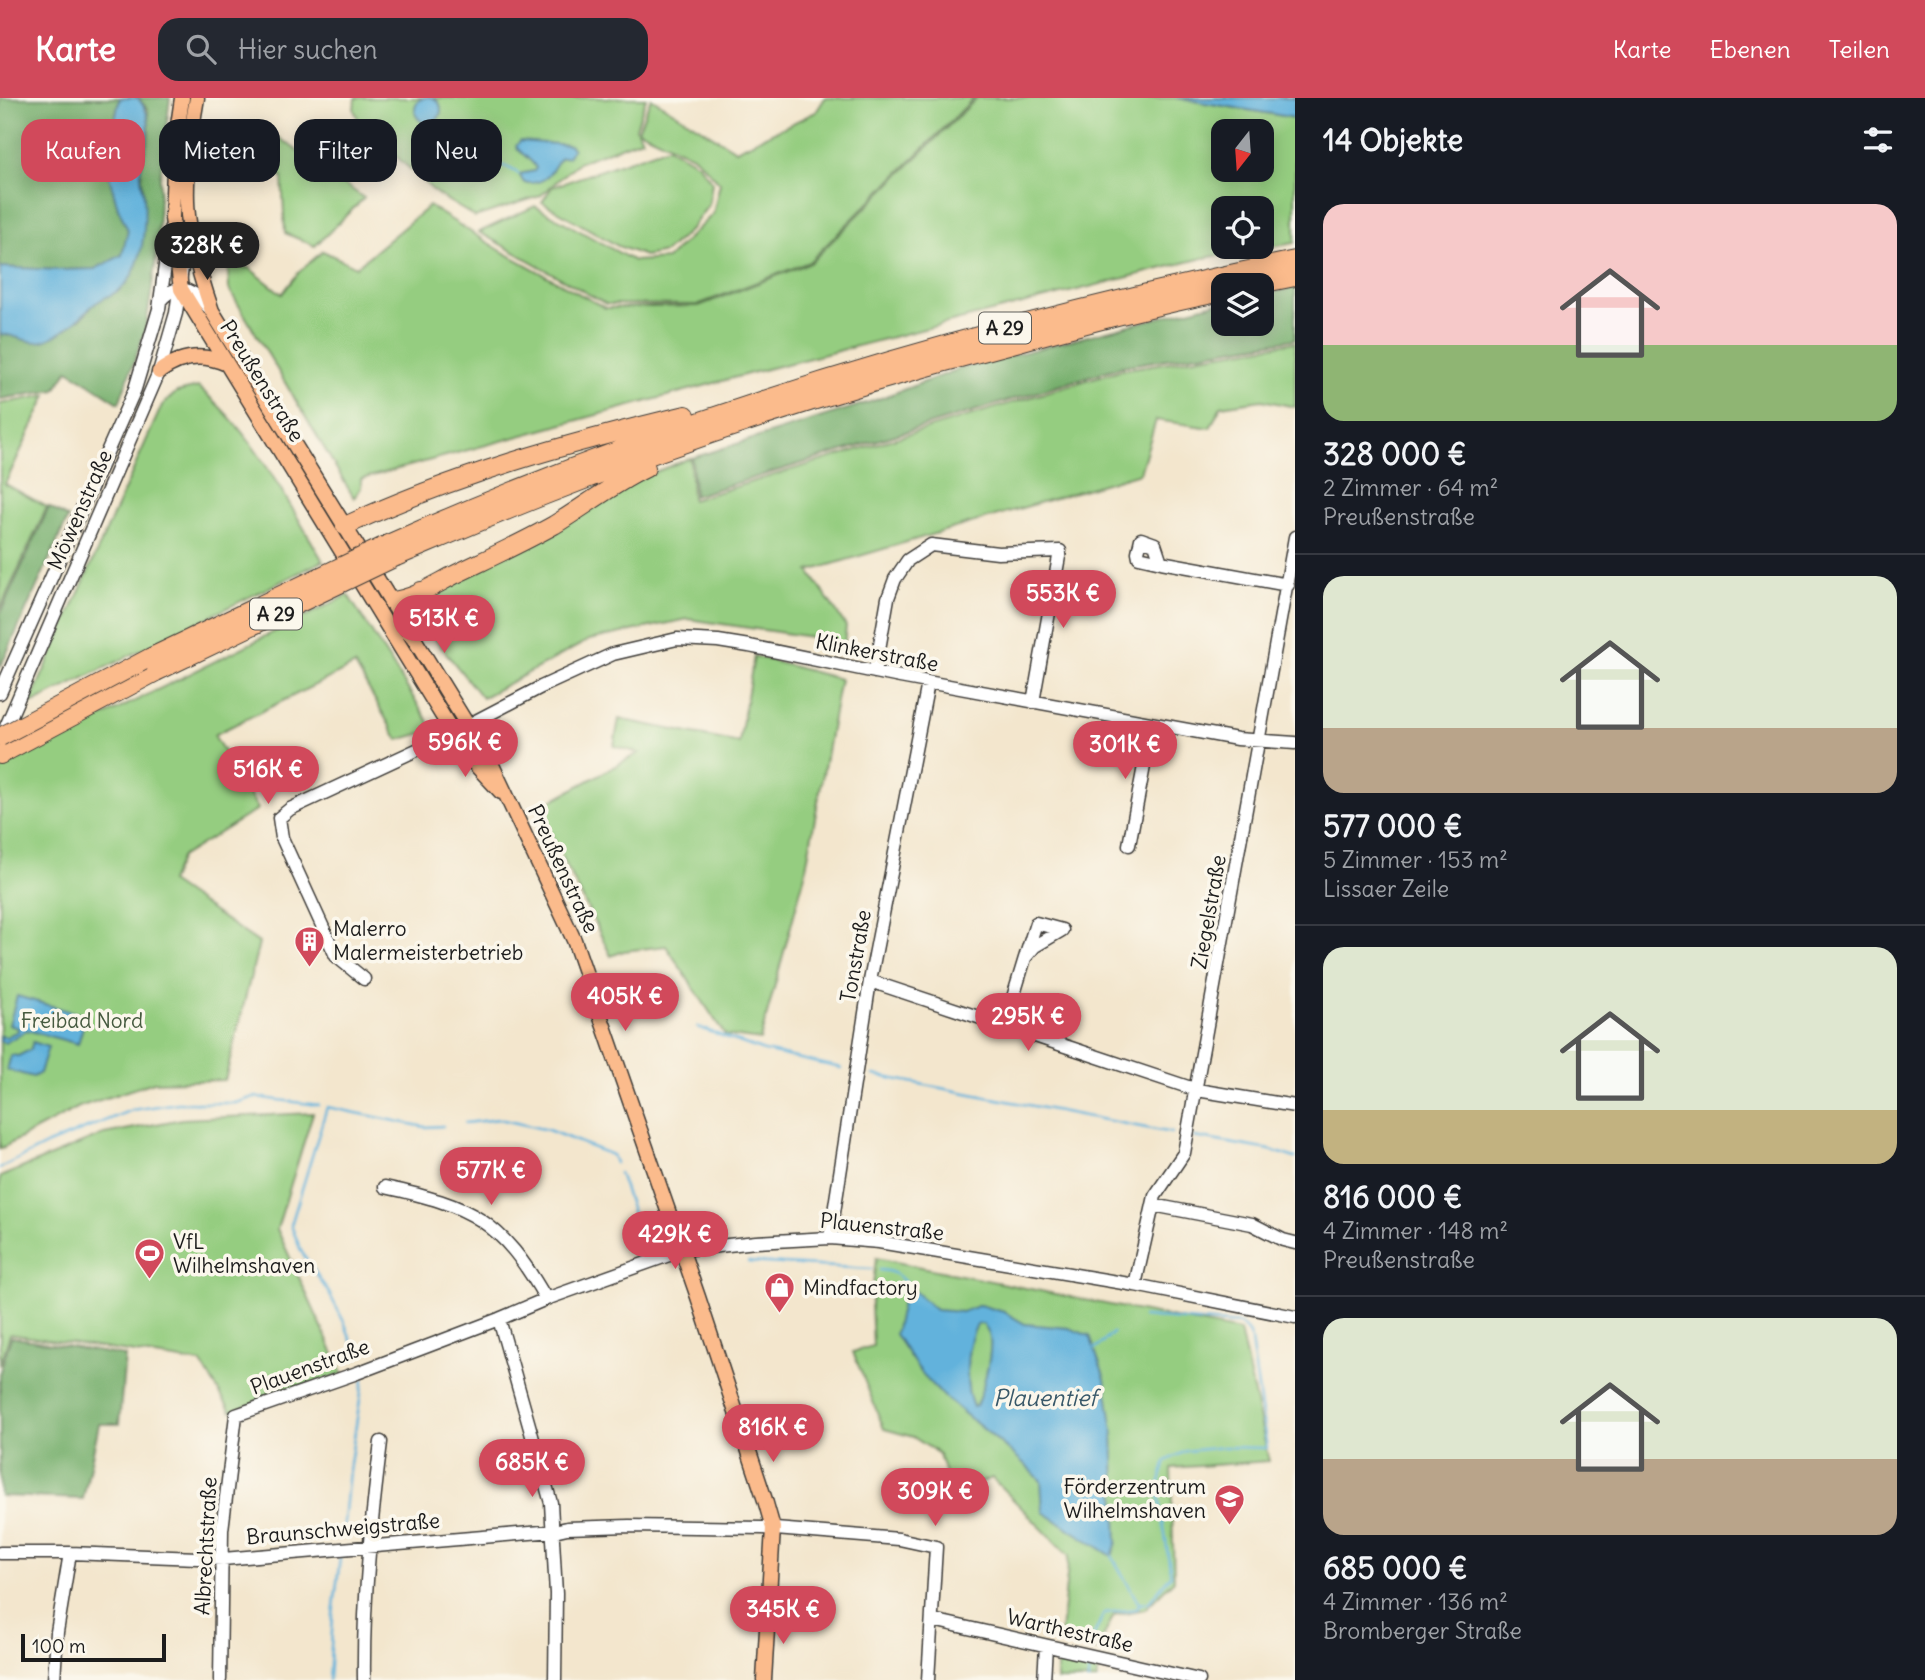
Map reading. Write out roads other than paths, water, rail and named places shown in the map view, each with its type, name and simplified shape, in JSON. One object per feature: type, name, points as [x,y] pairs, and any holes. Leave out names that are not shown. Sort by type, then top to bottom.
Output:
[{"type":"highway","name":"A 29","points":[[0,755],[470,507],[587,460],[841,375],[1025,323],[1203,279],[1295,260]]},
{"type":"highway","points":[[1274,281],[1295,277]]},
{"type":"highway","name":"A 29","points":[[0,739],[150,657],[392,550],[705,437],[920,368],[1109,318],[1211,295]]},
{"type":"highway","points":[[345,526],[424,492],[539,452],[691,414],[720,414]]},
{"type":"highway","points":[[392,601],[402,600],[421,591],[554,524],[621,480],[684,452],[705,437]]},
{"type":"highway","points":[[410,632],[421,591]]},
{"type":"main road","name":"Preußenstraße","points":[[182,98],[172,218],[181,289],[453,733],[471,760],[508,800]]},
{"type":"main road","name":"Preußenstraße","points":[[197,98],[189,161],[188,219],[212,311],[500,779],[574,940],[747,1439],[772,1528],[764,1680]]},
{"type":"main road","points":[[159,372],[175,362],[192,357],[213,359],[227,364]]},
{"type":"main road","points":[[336,543],[345,526]]},
{"type":"main road","points":[[370,598],[392,601]]},
{"type":"street","name":"Möwenstraße","points":[[0,693],[128,408],[147,354],[160,300],[172,218]]},
{"type":"street","name":"Möwenstraße","points":[[0,739],[159,372],[175,320],[181,289],[188,219]]},
{"type":"street","points":[[160,300],[167,293],[181,289],[195,294],[212,311]]},
{"type":"street","name":"Ziegelstraße","points":[[1135,1285],[1155,1196],[1184,1153],[1291,580],[1295,537]]},
{"type":"street","points":[[875,673],[884,615],[895,579],[908,560],[918,553],[931,545],[998,553],[1060,551],[1033,702]]},
{"type":"street","points":[[1161,562],[1291,580]]},
{"type":"street","name":"Klinkerstraße","points":[[364,979],[336,956],[282,838],[279,818],[290,808],[468,726],[541,687],[613,654],[677,639],[718,641],[1153,724],[1259,742],[1295,743]]},
{"type":"street","name":"Tonstraße","points":[[830,1238],[870,981],[928,683]]},
{"type":"street","points":[[1129,845],[1153,724]]},
{"type":"street","points":[[1004,1027],[1025,958]]},
{"type":"street","points":[[870,981],[1197,1090],[1295,1106]]},
{"type":"street","points":[[385,1187],[434,1198],[466,1210],[498,1231],[529,1270],[546,1299]]},
{"type":"street","points":[[1153,1205],[1252,1224],[1283,1240],[1295,1243]]},
{"type":"street","name":"Plauenstraße","points":[[236,1415],[321,1386],[546,1299],[681,1252],[756,1242],[830,1238],[880,1242],[1135,1285],[1295,1317]]},
{"type":"street","points":[[499,1319],[551,1503],[554,1531],[555,1680]]},
{"type":"street","name":"Albrechtstraße","points":[[219,1680],[222,1530],[236,1415]]},
{"type":"street","points":[[364,1680],[363,1623],[368,1546],[381,1442]]},
{"type":"street","name":"Braunschweigstraße","points":[[0,1553],[223,1559],[567,1528],[629,1525],[772,1528],[899,1539],[936,1547],[933,1620]]},
{"type":"street","points":[[54,1680],[57,1632],[70,1553]]},
{"type":"street","points":[[928,1680],[933,1620]]},
{"type":"street","name":"Warthestraße","points":[[933,1620],[1199,1680]]},
{"type":"street","points":[[1044,1680],[1046,1646]]},
{"type":"water","points":[[120,98],[138,98],[148,116],[145,146],[145,119],[115,119]]},
{"type":"water","points":[[423,98],[433,98],[440,105],[437,119],[419,119],[416,115],[416,105]]},
{"type":"water","points":[[1176,98],[1295,98],[1295,118]]},
{"type":"water","points":[[520,141],[569,145],[573,149],[568,157],[560,158],[542,180],[524,183],[519,174],[534,171],[536,168],[516,146]]},
{"type":"water","points":[[111,182],[142,182],[142,245],[135,269],[122,288],[98,302],[73,324],[43,341],[32,342],[0,334],[0,267],[95,269],[122,255],[128,230]]},
{"type":"water","points":[[17,996],[86,1016],[78,1044],[27,1030],[5,1043],[0,1041],[1,1036],[6,1037],[18,1031],[18,1028],[9,1025]]},
{"type":"water","points":[[33,1042],[48,1047],[40,1073],[33,1077],[7,1070],[11,1055],[18,1056],[30,1050]]},
{"type":"water","name":"Plauentief","points":[[906,1284],[936,1310],[962,1312],[980,1305],[1004,1312],[1025,1324],[1069,1328],[1090,1336],[1105,1379],[1113,1431],[1117,1542],[1112,1556],[1043,1512],[1041,1481],[1017,1457],[932,1385],[895,1334]],"holes":[[[978,1324],[983,1324],[990,1337],[990,1355],[981,1391],[976,1406],[973,1407],[968,1388],[968,1353]]]},
{"type":"waterway","points":[[502,166],[519,174]]},
{"type":"waterway","points":[[697,1027],[764,1051],[841,1068]]},
{"type":"waterway","points":[[874,1075],[1172,1133]]},
{"type":"waterway","points":[[0,1168],[48,1144],[132,1110],[178,1103],[236,1103],[254,1097],[319,1105]]},
{"type":"waterway","points":[[358,1358],[345,1324],[329,1293],[301,1251],[291,1225],[327,1107],[425,1127],[443,1126]]},
{"type":"waterway","points":[[465,1123],[499,1119],[548,1130],[612,1155],[615,1163]]},
{"type":"waterway","points":[[1194,1137],[1270,1150],[1295,1158]]},
{"type":"waterway","points":[[619,1173],[642,1240]]},
{"type":"waterway","points":[[748,1262],[871,1269]]},
{"type":"waterway","points":[[880,1270],[895,1274],[906,1284]]},
{"type":"waterway","points":[[1112,1556],[1139,1604],[1149,1602],[1171,1575],[1158,1488],[1166,1461],[1186,1451],[1224,1447],[1267,1448],[1250,1334],[1240,1324],[1143,1317]]},
{"type":"waterway","points":[[1095,1349],[1113,1333]]},
{"type":"waterway","points":[[343,1533],[349,1470],[363,1380]]},
{"type":"waterway","points":[[329,1680],[340,1558]]},
{"type":"waterway","points":[[1092,1639],[1104,1613],[1137,1609],[1139,1604]]},
{"type":"waterway","points":[[1088,1680],[1089,1663]]},
{"type":"place","name":"Malerro Malermeisterbetrieb","points":[[310,968]]},
{"type":"place","name":"VfL Wilhelmshaven","points":[[150,1281]]},
{"type":"place","name":"Mindfactory","points":[[780,1315]]},
{"type":"place","name":"Förderzentrum Wilhelmshaven","points":[[1229,1526]]},
{"type":"park label","name":"Freibad Nord","points":[[82,1021]]}]
